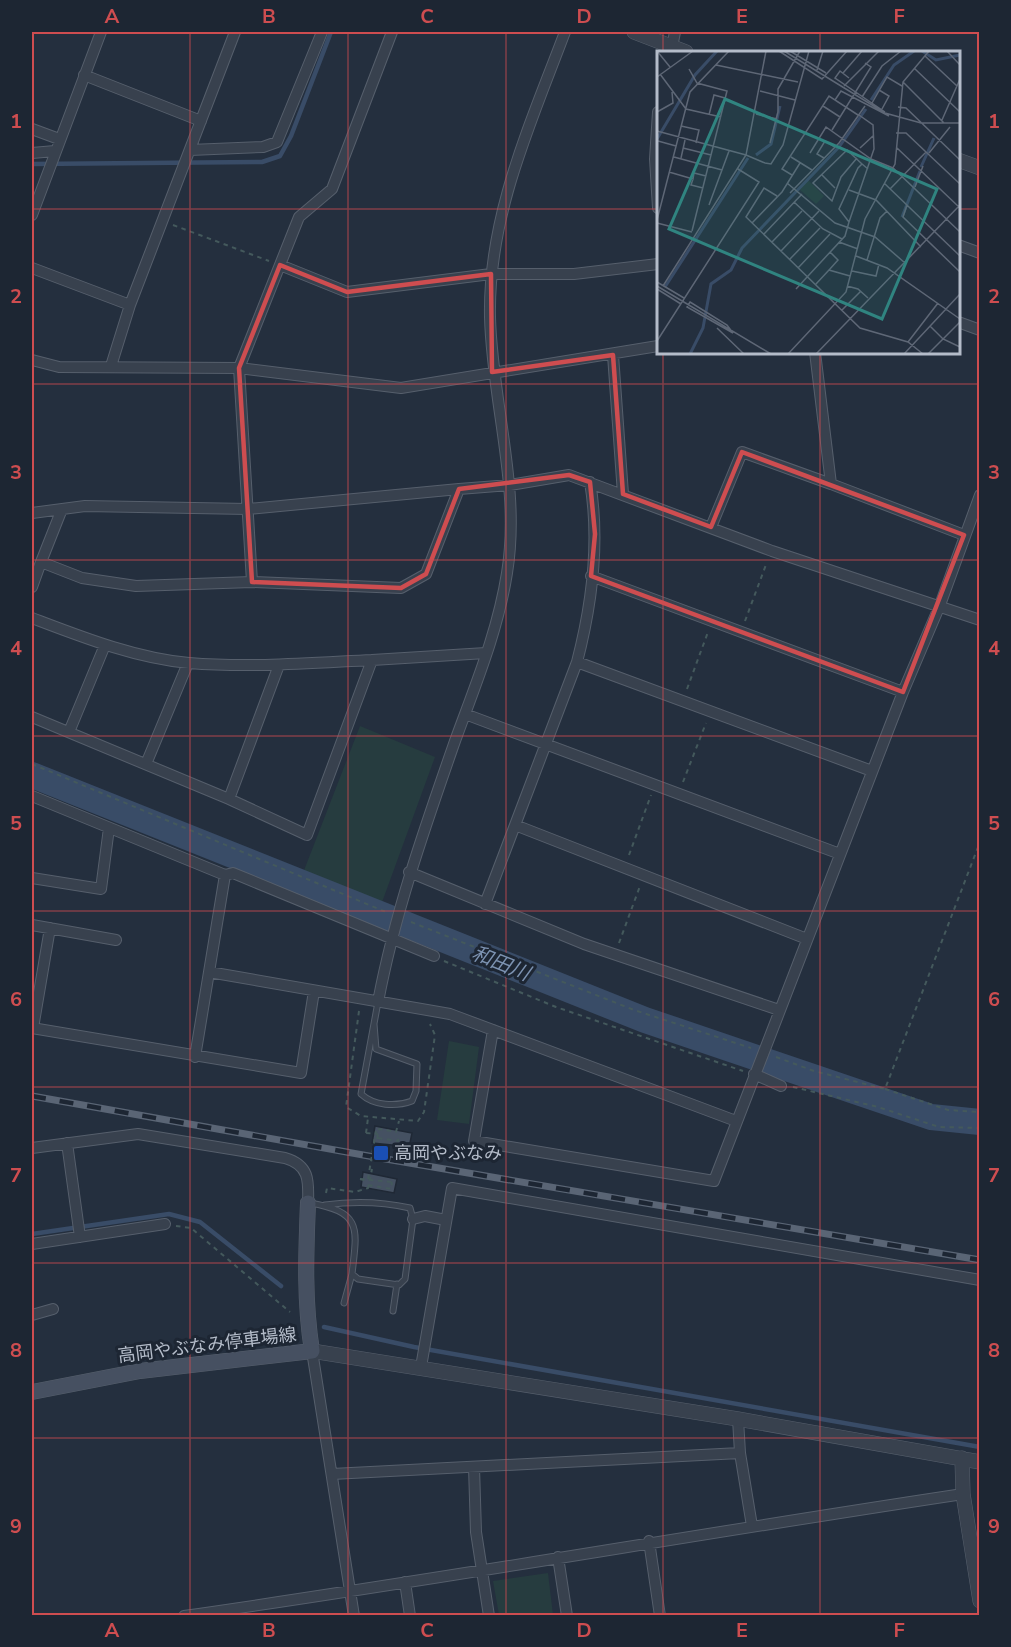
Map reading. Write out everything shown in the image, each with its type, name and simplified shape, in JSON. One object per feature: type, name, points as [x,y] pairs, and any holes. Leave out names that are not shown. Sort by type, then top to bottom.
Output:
[{"type":"main road","name":"高岡やぶなみ停車場線","points":[[32,1392],[140,1371],[312,1351],[307,1319],[305,1271],[308,1203]]},
{"type":"street","points":[[32,215],[101,32]]},
{"type":"street","points":[[111,366],[130,305],[235,32]]},
{"type":"street","points":[[190,150],[263,147],[277,142],[322,32]]},
{"type":"street","points":[[252,582],[239,368],[299,217],[332,189],[392,32]]},
{"type":"street","points":[[378,1002],[409,872],[486,653],[507,573],[512,534],[510,485],[492,373],[491,274],[503,200],[565,32]]},
{"type":"street","points":[[634,32],[671,50],[675,32]]},
{"type":"street","points":[[84,75],[201,121]]},
{"type":"street","points":[[32,129],[59,139]]},
{"type":"street","points":[[32,153],[54,153]]},
{"type":"street","points":[[960,161],[980,168]]},
{"type":"street","points":[[960,246],[980,253]]},
{"type":"street","points":[[280,265],[347,292],[491,274],[574,274],[657,264]]},
{"type":"street","points":[[32,268],[130,305]]},
{"type":"street","points":[[960,323],[980,330]]},
{"type":"street","points":[[32,360],[59,366],[239,368],[359,385],[401,388],[657,346]]},
{"type":"street","points":[[815,354],[831,484]]},
{"type":"street","points":[[613,355],[624,494]]},
{"type":"street","points":[[711,528],[742,452],[964,535]]},
{"type":"street","points":[[32,513],[85,506],[248,509],[510,485],[569,475],[772,551],[980,620]]},
{"type":"street","points":[[485,904],[577,662],[589,609],[595,534],[590,482]]},
{"type":"street","points":[[41,562],[82,578],[136,586],[252,582],[401,588],[426,574],[459,489]]},
{"type":"street","points":[[493,1030],[474,1141],[714,1181],[872,771],[940,605],[980,495]]},
{"type":"street","points":[[32,587],[62,509]]},
{"type":"street","points":[[591,576],[903,692]]},
{"type":"street","points":[[32,618],[105,645],[188,663],[279,664],[486,653]]},
{"type":"street","points":[[69,732],[105,645]]},
{"type":"street","points":[[32,717],[229,799],[307,835],[372,660]]},
{"type":"street","points":[[577,662],[872,771]]},
{"type":"street","points":[[146,764],[188,663]]},
{"type":"street","points":[[229,799],[279,664]]},
{"type":"street","points":[[465,714],[840,854]]},
{"type":"street","points":[[32,796],[225,875],[233,873],[434,957]]},
{"type":"street","points":[[515,825],[807,939]]},
{"type":"street","points":[[32,878],[101,889],[109,828]]},
{"type":"street","points":[[409,872],[614,954],[779,1010]]},
{"type":"street","points":[[195,1057],[225,875]]},
{"type":"street","points":[[32,925],[116,940]]},
{"type":"street","points":[[50,928],[32,1028],[301,1073],[314,991]]},
{"type":"street","points":[[209,972],[450,1014],[736,1121]]},
{"type":"street","points":[[754,1074],[781,1086]]},
{"type":"street","points":[[32,1148],[138,1134],[285,1158],[298,1162],[306,1170],[309,1182],[308,1203]]},
{"type":"street","points":[[67,1143],[80,1237]]},
{"type":"street","points":[[422,1363],[452,1188],[980,1280]]},
{"type":"street","points":[[413,1219],[425,1216],[446,1220]]},
{"type":"street","points":[[32,1244],[165,1224]]},
{"type":"street","points":[[32,1315],[53,1309]]},
{"type":"street","points":[[354,1616],[312,1351],[422,1363],[980,1462]]},
{"type":"street","points":[[738,1419],[740,1453],[752,1526]]},
{"type":"street","points":[[332,1474],[740,1453]]},
{"type":"street","points":[[962,1458],[963,1494],[980,1601]]},
{"type":"street","points":[[474,1467],[476,1532],[489,1616]]},
{"type":"street","points":[[184,1616],[351,1592],[649,1541],[963,1494]]},
{"type":"street","points":[[649,1541],[660,1616]]},
{"type":"street","points":[[558,1557],[567,1616]]},
{"type":"street","points":[[405,1582],[410,1616]]},
{"type":"lane","points":[[374,1024],[376,1049],[395,1053],[417,1064],[416,1091],[412,1101],[399,1106],[367,1100],[361,1094],[378,1002]]},
{"type":"lane","points":[[326,1206],[348,1202],[388,1203],[410,1208],[413,1219],[405,1279],[397,1284],[358,1279],[352,1274]]},
{"type":"lane","points":[[308,1203],[326,1206],[350,1219],[356,1230],[352,1274],[344,1303]]},
{"type":"lane","points":[[393,1311],[397,1284]]},
{"type":"path","points":[[163,221],[280,265]]},
{"type":"path","points":[[741,632],[772,551]]},
{"type":"path","points":[[683,702],[712,621]]},
{"type":"path","points":[[679,793],[710,712]]},
{"type":"path","points":[[624,867],[655,784]]},
{"type":"path","points":[[614,954],[644,875]]},
{"type":"path","points":[[434,957],[556,1007],[754,1074]]},
{"type":"path","points":[[358,1013],[346,1107],[361,1116],[399,1121],[418,1121],[424,1112],[435,1035],[432,1025],[424,1021]]},
{"type":"path","points":[[781,1086],[799,1088],[878,1107],[939,1126],[980,1128]]},
{"type":"path","points":[[885,1089],[948,1110],[980,1112]]},
{"type":"path","points":[[368,1117],[366,1133],[398,1141],[399,1134]]},
{"type":"path","points":[[326,1193],[327,1188],[355,1192],[368,1188],[379,1129],[396,1132],[399,1121]]},
{"type":"path","points":[[368,1182],[372,1169]]},
{"type":"path","points":[[360,1179],[368,1182],[391,1189],[392,1182],[368,1182]]},
{"type":"path","points":[[165,1224],[191,1228],[290,1312]]},
{"type":"highlighted area","points":[[280,265],[347,292],[491,274],[492,372],[613,355],[623,494],[711,527],[742,452],[964,535],[903,692],[591,576],[595,534],[590,482],[569,475],[459,489],[426,574],[401,588],[252,582],[239,368]]},
{"type":"green space","points":[[360,726],[435,757],[381,905],[303,873]]},
{"type":"green space","points":[[449,1041],[479,1047],[469,1124],[437,1120]]},
{"type":"green space","points":[[548,1573],[553,1615],[499,1615],[493,1581]]},
{"type":"building","points":[[375,1126],[412,1133],[410,1143],[403,1143],[402,1146],[372,1143]]},
{"type":"building","points":[[363,1172],[397,1179],[394,1193],[361,1187]]},
{"type":"waterway","points":[[32,164],[262,162],[280,156],[291,136],[331,32]]},
{"type":"waterway","name":"和田川","points":[[32,775],[645,1020],[931,1117],[980,1122]]},
{"type":"waterway","points":[[32,1234],[169,1214],[200,1222],[281,1286]]},
{"type":"waterway","points":[[324,1327],[414,1347],[980,1447]]},
{"type":"railway","points":[[32,1096],[980,1260]]},
{"type":"place","name":"高岡やぶなみ","points":[[381,1153]]}]
